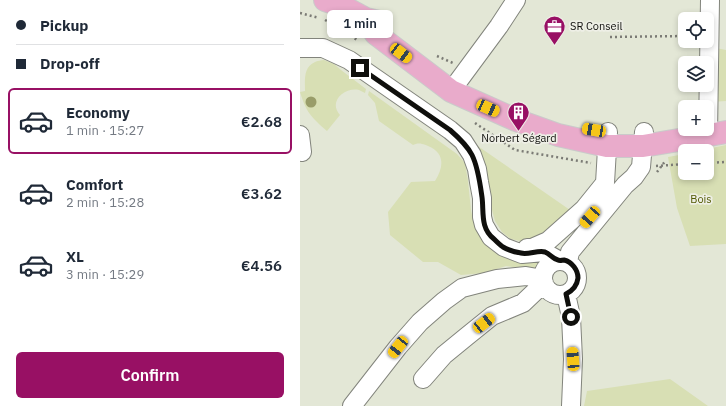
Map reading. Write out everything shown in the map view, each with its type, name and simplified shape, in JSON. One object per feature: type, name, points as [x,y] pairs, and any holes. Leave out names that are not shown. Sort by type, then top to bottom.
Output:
[{"type":"main road","points":[[325,0],[340,5],[366,19],[387,24],[419,50],[455,86],[516,120],[558,135],[607,139],[644,139],[715,127]]},
{"type":"main road","points":[[644,139],[678,129]]},
{"type":"street","points":[[455,86],[516,0]]},
{"type":"street","points":[[710,0],[715,127]]},
{"type":"street","points":[[300,48],[323,48],[349,60],[450,130],[463,141],[472,155],[477,169],[482,198],[489,220],[493,228],[508,243],[519,247],[532,248],[548,241],[560,232],[584,209],[605,183]]},
{"type":"street","points":[[557,258],[557,246],[580,228],[595,212],[604,195],[607,139]]},
{"type":"street","points":[[482,198],[482,217],[484,225],[491,237],[504,248],[522,254],[557,258],[573,265],[578,276],[577,282],[571,292],[566,294],[560,295],[550,292],[546,288],[543,281],[545,269],[557,258],[570,252],[625,185],[634,177],[641,167],[644,139]]},
{"type":"street","points":[[605,183],[625,185]]},
{"type":"street","points":[[352,406],[398,347],[420,322],[444,301],[462,288],[497,279],[526,276],[543,281]]},
{"type":"street","points":[[423,379],[444,355],[466,337],[492,316],[523,303],[543,281]]},
{"type":"street","points":[[566,294],[571,317],[573,359],[571,406]]},
{"type":"path","points":[[610,37],[678,36]]},
{"type":"path","points":[[714,163],[726,162]]},
{"type":"shaded area","points":[[300,0],[726,0],[726,406],[300,406]]},
{"type":"green space","points":[[711,48],[726,50],[726,101],[714,102],[714,100],[712,100],[712,92],[714,92],[714,56],[711,56]]},
{"type":"green space","points":[[324,60],[334,64],[366,89],[365,93],[359,90],[353,90],[339,96],[336,105],[340,115],[327,131],[310,114],[304,105],[300,92],[305,91],[305,79],[308,67],[315,62]]},
{"type":"green space","points":[[369,91],[457,154],[465,163],[473,220],[478,232],[498,253],[515,261],[524,263],[539,263],[539,267],[533,270],[506,266],[484,273],[461,275],[438,262],[423,262],[390,235],[388,212],[411,182],[435,181],[440,171],[441,161],[438,152],[434,149],[424,144],[413,145],[379,121],[375,103],[368,95]]},
{"type":"green space","points":[[472,142],[570,210],[572,217],[529,243],[511,239],[502,232],[495,221],[485,164],[476,152]]},
{"type":"green space","name":"Bois","points":[[726,145],[726,244],[690,246],[677,208],[668,157],[678,155],[678,180],[714,180],[714,148]]},
{"type":"green space","points":[[670,379],[708,406],[584,406],[587,391]]},
{"type":"place","name":"SR Conseil","points":[[555,46]]},
{"type":"place","name":"Norbert Ségard","points":[[519,132]]},
{"type":"route","points":[[360,68],[450,130],[463,141],[472,155],[477,169],[482,198],[482,217],[484,225],[491,237],[504,248],[522,254],[544,252],[558,260],[563,260],[573,265],[578,276],[577,282],[571,292],[566,294],[571,317]]}]
